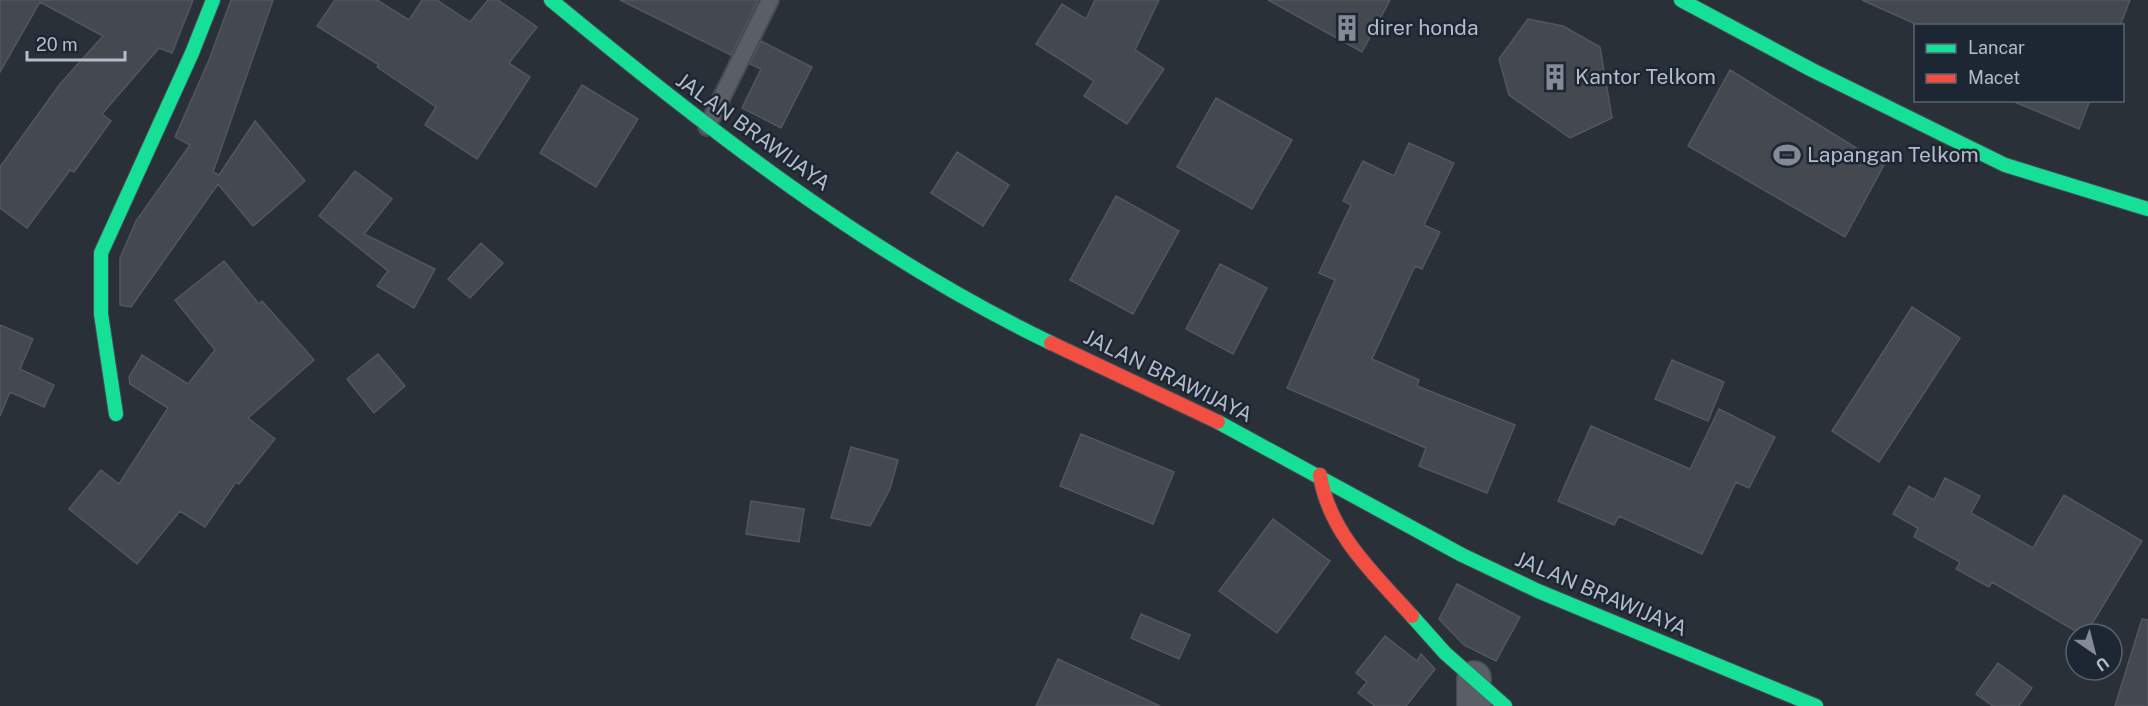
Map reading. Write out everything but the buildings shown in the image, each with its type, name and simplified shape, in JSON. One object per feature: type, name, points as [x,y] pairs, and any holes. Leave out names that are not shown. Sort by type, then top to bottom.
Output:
[{"type":"main road","points":[[116,414],[101,306],[99,281],[101,253],[192,53],[213,0]]},
{"type":"main road","name":"JALAN BRAWIJAYA","points":[[551,0],[707,126],[833,216],[956,294],[1320,475],[1499,573],[1671,648],[1816,706]]},
{"type":"main road","points":[[1681,0],[1812,70],[2005,165],[2148,209]]},
{"type":"main road","points":[[1320,475],[1324,500],[1335,523],[1363,562],[1445,653],[1474,692],[1505,706]]},
{"type":"lane","points":[[707,126],[770,0]]},
{"type":"traffic: fast","points":[[116,414],[101,314],[101,253],[192,53],[213,0]]},
{"type":"traffic: fast","points":[[551,0],[729,142],[853,230],[983,308],[1051,343]]},
{"type":"traffic: fast","points":[[1681,0],[1812,70],[2005,165],[2148,209]]},
{"type":"traffic: fast","points":[[1218,422],[1462,555],[1538,591],[1816,706]]},
{"type":"traffic: fast","points":[[1412,616],[1445,653],[1505,706]]},
{"type":"traffic: jam","points":[[1051,343],[1218,422]]},
{"type":"traffic: jam","points":[[1320,475],[1325,496],[1343,534],[1355,552],[1412,616]]},
{"type":"place","name":"direr honda","points":[[1347,28]]},
{"type":"place","name":"Kantor Telkom","points":[[1555,77]]},
{"type":"place","name":"Lapangan Telkom","points":[[1787,155]]}]
